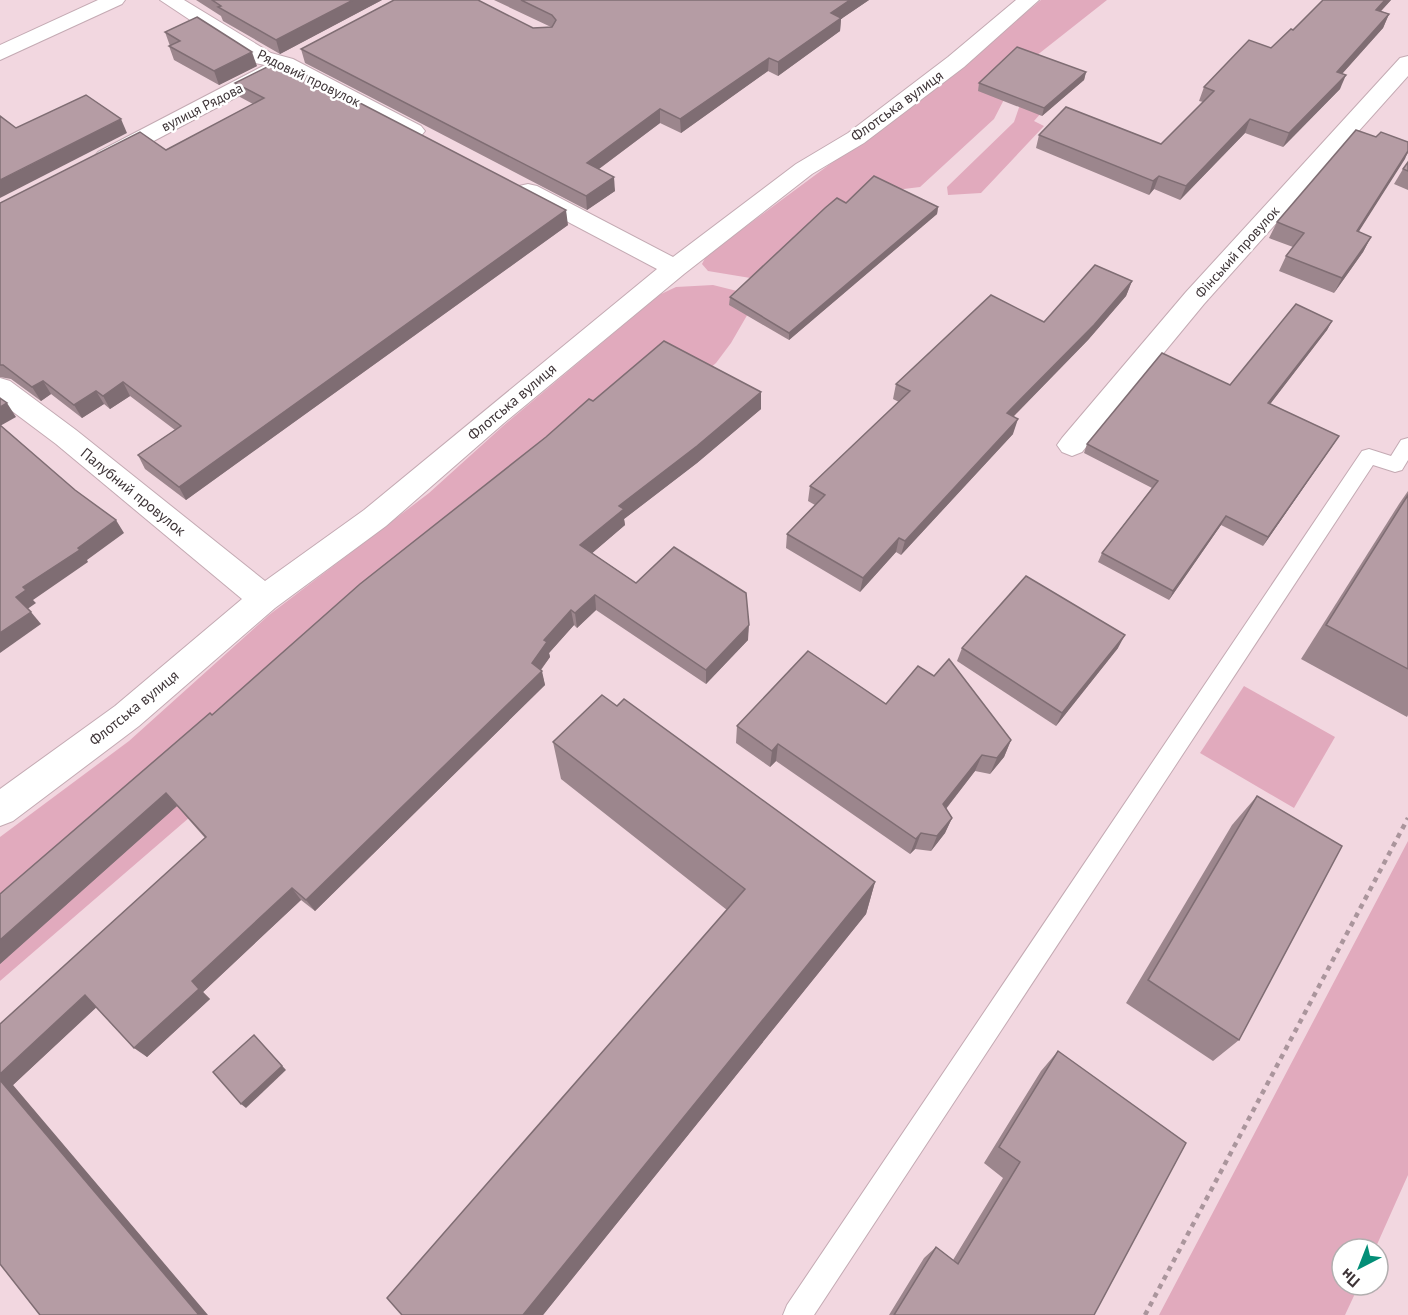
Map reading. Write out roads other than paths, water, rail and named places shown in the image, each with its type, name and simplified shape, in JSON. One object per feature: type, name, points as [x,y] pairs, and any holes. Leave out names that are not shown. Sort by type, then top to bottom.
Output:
[{"type":"street","points":[[0,53],[116,0]]},
{"type":"street","name":"Рядовий провулок","points":[[170,0],[263,58],[295,58],[433,141]]},
{"type":"street","name":"Флотська вулиця","points":[[0,810],[127,716],[264,599],[375,518],[494,416],[675,268],[804,169],[856,138],[956,62],[1029,0]]},
{"type":"street","name":"вулиця Рядова","points":[[85,168],[295,58]]},
{"type":"street","name":"Фінський провулок","points":[[1072,445],[1196,298],[1408,63]]},
{"type":"street","points":[[506,180],[675,268]]},
{"type":"street","name":"Палубний провулок","points":[[0,388],[66,437],[264,599]]},
{"type":"lane","points":[[797,1315],[1369,456],[1395,465],[1408,446]]}]
